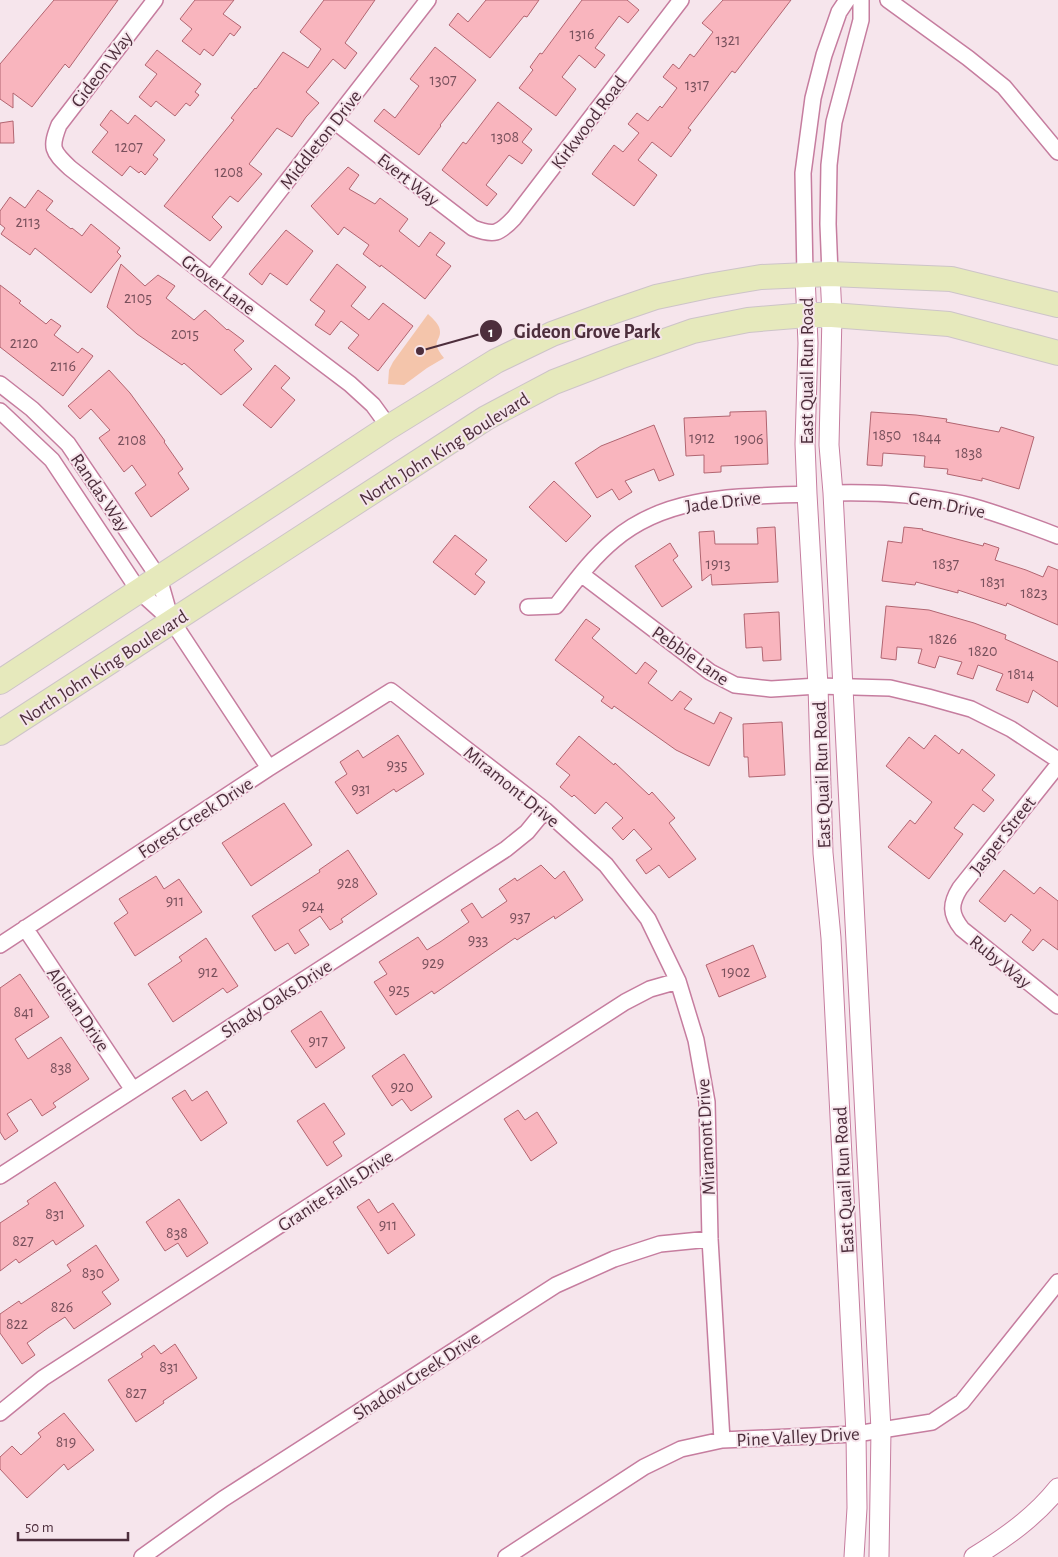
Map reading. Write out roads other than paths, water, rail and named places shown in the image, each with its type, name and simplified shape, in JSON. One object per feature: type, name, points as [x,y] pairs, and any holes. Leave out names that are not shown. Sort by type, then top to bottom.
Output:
[{"type":"main road","points":[[0,682],[389,426],[496,361],[552,334],[612,312],[656,297],[708,286],[761,277],[830,274],[952,279],[1058,305]]},
{"type":"main road","name":"North John King Boulevard","points":[[0,734],[486,418],[554,382],[619,356],[694,331],[748,320],[807,316],[949,324],[1058,353]]},
{"type":"street","name":"Gideon Way","points":[[53,142],[59,125],[155,0]]},
{"type":"street","name":"Middleton Drive","points":[[212,279],[428,0]]},
{"type":"street","name":"Kirkwood Road","points":[[487,233],[502,231],[514,218],[681,0]]},
{"type":"street","name":"East Quail Run Road","points":[[847,0],[839,12],[824,55],[813,98],[803,173],[807,316],[805,444],[818,686],[823,853],[831,938],[856,1434],[857,1508],[854,1557]]},
{"type":"street","name":"East Quail Run Road","points":[[861,0],[861,20],[834,122],[829,165],[828,224],[832,316],[829,445],[881,1430],[879,1557]]},
{"type":"street","points":[[888,0],[968,58],[1004,87],[1058,152]]},
{"type":"street","name":"Evert Way","points":[[334,121],[473,228],[487,233]]},
{"type":"street","name":"Grover Lane","points":[[53,142],[56,155],[70,168],[350,384],[373,405],[389,426]]},
{"type":"street","name":"Randas Way","points":[[0,384],[32,409],[68,444],[159,578],[172,622]]},
{"type":"street","name":"Randas Way","points":[[0,411],[52,460],[139,591],[172,622],[269,768]]},
{"type":"street","name":"Gem Drive","points":[[832,493],[860,492],[915,496],[970,506],[1058,536]]},
{"type":"street","name":"Jade Drive","points":[[528,607],[556,606],[581,574],[614,540],[641,521],[686,504],[721,498],[807,494]]},
{"type":"street","name":"Pebble Lane","points":[[581,574],[710,672],[735,685],[771,689],[818,686],[890,688],[972,710],[1011,729],[1058,760]]},
{"type":"street","name":"Forest Creek Drive","points":[[0,945],[269,768],[391,691]]},
{"type":"street","name":"Miramont Drive","points":[[391,691],[545,810],[606,865],[648,919],[678,981],[696,1040],[707,1102],[710,1239],[722,1440]]},
{"type":"street","name":"Jasper Street","points":[[953,909],[954,897],[960,888],[1058,765]]},
{"type":"street","name":"Shady Oaks Drive","points":[[0,1176],[506,849],[527,832],[545,810]]},
{"type":"street","name":"Ruby Way","points":[[953,909],[954,918],[962,929],[1058,1006]]},
{"type":"street","name":"Alotian Drive","points":[[25,928],[133,1090]]},
{"type":"street","name":"Granite Falls Drive","points":[[0,1413],[43,1378],[625,1002],[650,989],[678,981]]},
{"type":"street","name":"Shadow Creek Drive","points":[[142,1557],[224,1499],[556,1285],[614,1259],[660,1244],[710,1239]]},
{"type":"street","name":"Pine Valley Drive","points":[[506,1557],[644,1467],[681,1449],[722,1440],[856,1434],[932,1422],[962,1402],[1058,1282]]},
{"type":"street","points":[[974,1557],[1009,1535],[1051,1497],[1058,1488]]},
{"type":"place","name":"Gideon Grove Park","points":[[420,351]]}]
